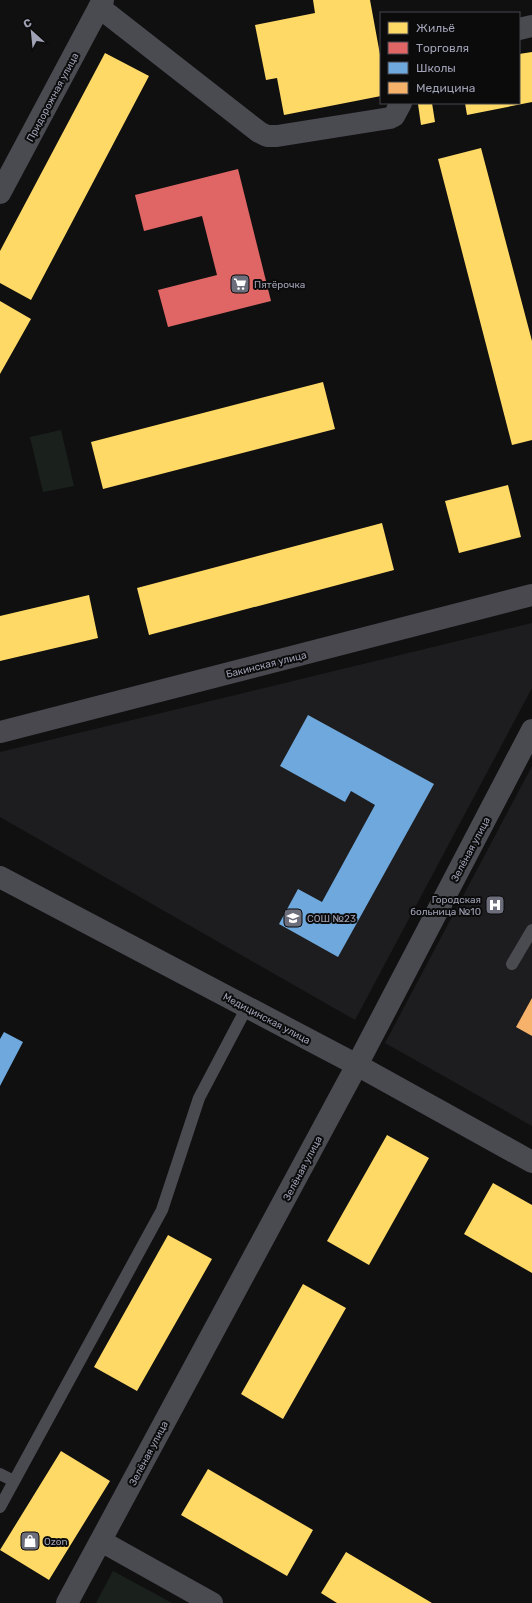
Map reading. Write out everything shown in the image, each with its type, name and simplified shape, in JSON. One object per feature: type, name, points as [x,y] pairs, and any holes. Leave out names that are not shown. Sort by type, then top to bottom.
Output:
[{"type":"main road","name":"Бакинская улица","points":[[0,732],[532,595]]},
{"type":"street","points":[[101,4],[198,85],[267,136],[277,136],[390,118],[394,116],[400,104]]},
{"type":"street","name":"Придорожная улица","points":[[0,193],[101,4]]},
{"type":"street","points":[[520,29],[532,26]]},
{"type":"street","name":"Зелёная улица","points":[[67,1603],[357,1065],[532,730]]},
{"type":"street","name":"Медицинская улица","points":[[0,877],[357,1065],[532,1162]]},
{"type":"street","points":[[101,1541],[212,1603]]},
{"type":"lane","points":[[512,964],[532,930]]},
{"type":"lane","points":[[0,1507],[162,1210],[199,1098],[247,1007]]},
{"type":"lane","points":[[0,1474],[14,1481]]},
{"type":"shaded area","points":[[61,430],[74,486],[43,492],[30,437]]},
{"type":"shaded area","name":"СОШ №23","points":[[532,623],[532,688],[355,1020],[0,817],[0,752]]},
{"type":"shaded area","name":"Городская больница №10","points":[[532,766],[532,1126],[385,1043]]},
{"type":"shaded area","points":[[113,1571],[172,1603],[96,1603]]},
{"type":"building: Жильё","points":[[313,0],[370,0],[380,55],[380,96],[284,115],[277,78],[266,80],[255,25],[315,13]]},
{"type":"building: Жильё","points":[[532,52],[532,102],[467,115],[465,104],[520,104],[520,54]]},
{"type":"building: Жильё","points":[[105,53],[149,76],[31,300],[0,283],[0,251]]},
{"type":"building: Жильё","points":[[418,104],[432,104],[435,122],[421,125]]},
{"type":"building: Жильё","points":[[481,148],[532,341],[532,440],[512,445],[438,159]]},
{"type":"building: Жильё","points":[[0,301],[31,319],[0,374]]},
{"type":"building: Жильё","points":[[323,382],[335,429],[103,489],[91,442]]},
{"type":"building: Жильё","points":[[508,485],[521,537],[459,553],[445,501]]},
{"type":"building: Жильё","points":[[382,523],[394,570],[149,635],[137,588]]},
{"type":"building: Жильё","points":[[89,595],[98,638],[0,661],[0,616]]},
{"type":"building: Жильё","points":[[387,1135],[429,1158],[369,1265],[327,1241]]},
{"type":"building: Жильё","points":[[493,1183],[532,1205],[532,1273],[464,1234]]},
{"type":"building: Жильё","points":[[168,1235],[212,1259],[137,1391],[94,1367]]},
{"type":"building: Жильё","points":[[303,1284],[346,1308],[283,1419],[241,1394]]},
{"type":"building: Жильё","points":[[61,1451],[110,1481],[49,1580],[0,1550]]},
{"type":"building: Жильё","points":[[208,1469],[313,1530],[287,1576],[181,1515]]},
{"type":"building: Жильё","points":[[346,1552],[432,1603],[337,1603],[321,1593]]},
{"type":"building: Торговля","points":[[238,169],[271,301],[168,327],[158,290],[217,275],[202,216],[144,231],[135,195]]},
{"type":"building: Школы","points":[[308,715],[434,784],[338,957],[279,924],[298,889],[322,902],[375,805],[351,791],[345,802],[280,766]]},
{"type":"building: Школы","points":[[4,1032],[23,1042],[0,1086],[0,1039]]},
{"type":"building: Медицина","points":[[532,998],[532,1036],[516,1027]]},
{"type":"place","name":"Пятёрочка","points":[[240,284]]},
{"type":"place","name":"Городская больница №10","points":[[495,905]]},
{"type":"place","name":"СОШ №23","points":[[293,918]]},
{"type":"place","name":"Ozon","points":[[30,1541]]}]
